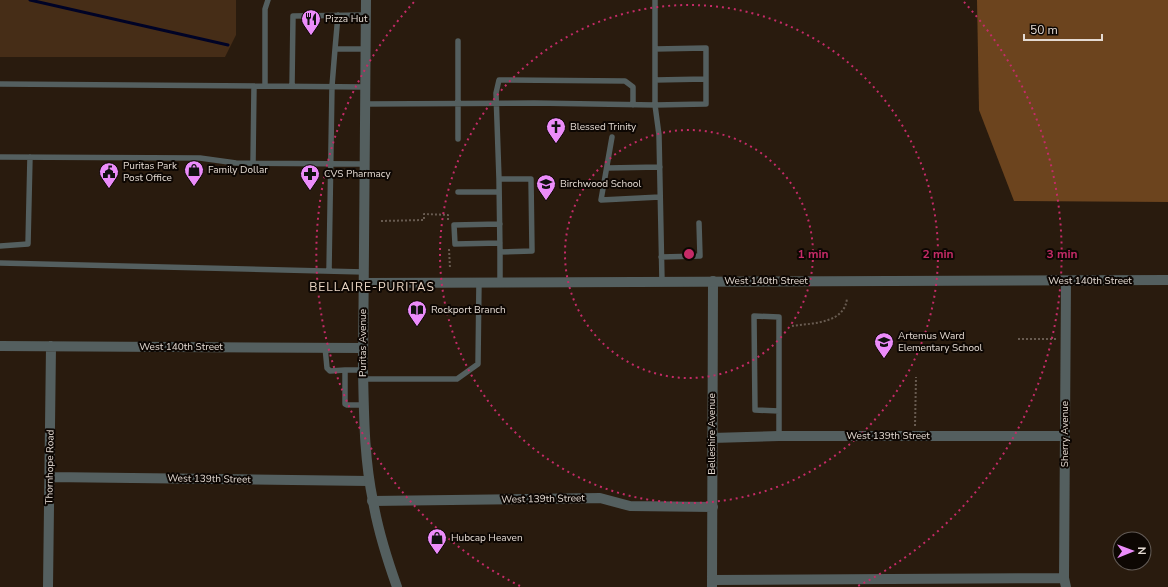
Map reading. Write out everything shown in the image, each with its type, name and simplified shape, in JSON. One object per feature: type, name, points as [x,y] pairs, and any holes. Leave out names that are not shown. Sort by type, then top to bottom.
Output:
[{"type":"street","name":"Puritas Avenue","points":[[366,0],[363,405],[372,501],[381,537],[397,587]]},
{"type":"street","name":"West 140th Street","points":[[364,283],[1168,280]]},
{"type":"street","name":"Belleshire Avenue","points":[[712,583],[713,281]]},
{"type":"street","name":"Sherry Avenue","points":[[1065,582],[1066,281]]},
{"type":"street","name":"West 140th Street","points":[[0,346],[363,348]]},
{"type":"street","name":"Thornhope Road","points":[[48,587],[51,346]]},
{"type":"street","name":"West 139th Street","points":[[712,438],[779,436],[1065,436]]},
{"type":"street","name":"West 139th Street","points":[[49,477],[369,481]]},
{"type":"street","name":"West 139th Street","points":[[372,501],[600,498],[630,506],[713,507]]},
{"type":"street","points":[[712,583],[1065,582]]},
{"type":"lane","points":[[265,86],[265,9],[268,0]]},
{"type":"lane","points":[[655,0],[655,105],[659,135],[662,281]]},
{"type":"lane","points":[[330,271],[332,86],[338,15]]},
{"type":"lane","points":[[292,86],[293,16],[366,15]]},
{"type":"lane","points":[[458,41],[458,139]]},
{"type":"lane","points":[[366,104],[706,104],[706,48],[655,49]]},
{"type":"lane","points":[[335,49],[366,49]]},
{"type":"lane","points":[[655,80],[706,79]]},
{"type":"lane","points":[[500,282],[499,179],[496,103],[497,86],[499,80],[625,80],[633,87],[633,105]]},
{"type":"lane","points":[[0,84],[366,86]]},
{"type":"lane","points":[[254,86],[254,164]]},
{"type":"lane","points":[[612,137],[601,200],[660,197]]},
{"type":"lane","points":[[0,157],[200,158],[254,164],[365,164]]},
{"type":"lane","points":[[0,246],[28,244],[30,157]]},
{"type":"lane","points":[[607,168],[660,167]]},
{"type":"lane","points":[[499,179],[531,179],[532,222],[532,251],[500,252]]},
{"type":"lane","points":[[458,192],[499,192]]},
{"type":"lane","points":[[661,257],[700,256],[699,223]]},
{"type":"lane","points":[[500,224],[454,225],[455,244],[500,243]]},
{"type":"lane","points":[[0,263],[364,272]]},
{"type":"lane","points":[[325,347],[327,368],[330,371],[345,370],[363,374],[457,378],[478,364],[479,282]]},
{"type":"lane","points":[[779,411],[755,410],[754,316],[779,317],[779,411],[779,436]]},
{"type":"lane","points":[[345,370],[345,404],[363,405]]},
{"type":"path","points":[[381,221],[424,220],[424,214],[448,215],[448,222]]},
{"type":"path","points":[[449,245],[450,268]]},
{"type":"path","points":[[792,326],[836,318],[846,306],[847,298]]},
{"type":"path","points":[[1018,339],[1058,339]]},
{"type":"path","points":[[915,426],[916,377]]},
{"type":"shaded area","points":[[0,0],[236,0],[236,35],[225,57],[0,57]]},
{"type":"shaded area","points":[[977,0],[1168,0],[1168,202],[1014,201],[979,110]]},
{"type":"waterway","points":[[30,0],[228,45]]},
{"type":"place","name":"Pizza Hut","points":[[311,36]]},
{"type":"place","name":"Blessed Trinity","points":[[556,144]]},
{"type":"place","name":"Family Dollar","points":[[194,187]]},
{"type":"place","name":"Puritas Park Post Office","points":[[109,189]]},
{"type":"place","name":"CVS Pharmacy","points":[[310,191]]},
{"type":"place","name":"Birchwood School","points":[[546,201]]},
{"type":"place","name":"Rockport Branch","points":[[417,327]]},
{"type":"place","name":"Artemus Ward Elementary School","points":[[884,359]]},
{"type":"place","name":"Hubcap Heaven","points":[[437,555]]},
{"type":"district","name":"BELLAIRE-PURITAS","points":[[372,287]]}]
